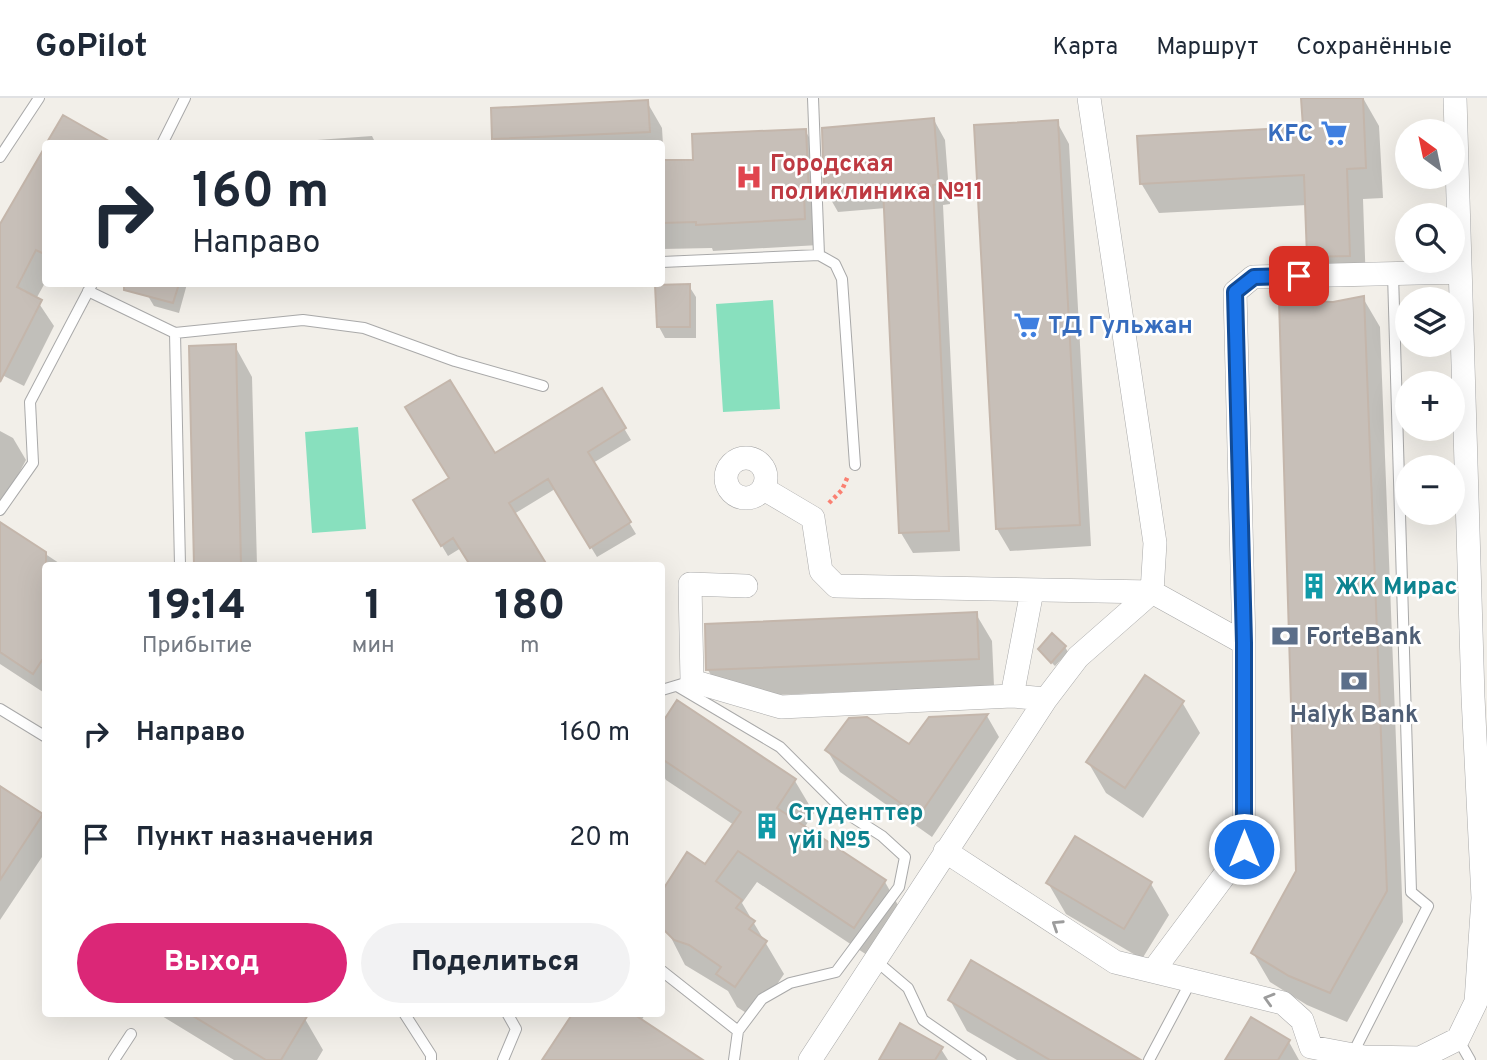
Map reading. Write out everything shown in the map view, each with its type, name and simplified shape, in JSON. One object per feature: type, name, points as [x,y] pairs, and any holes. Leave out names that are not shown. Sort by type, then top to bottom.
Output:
[{"type":"street","points":[[810,1060],[1046,699],[1077,657],[1152,592],[1155,543],[1089,98]]},
{"type":"street","points":[[1455,98],[1458,203]]},
{"type":"street","points":[[1153,971],[1244,849],[1244,643],[1235,292],[1254,277],[1426,273]]},
{"type":"street","points":[[945,852],[1115,962],[1190,983],[1230,988],[1283,1003],[1302,1020],[1307,1054],[1420,1058],[1458,1039],[1476,1002],[1483,898],[1477,796],[1460,273]]},
{"type":"street","points":[[764,489],[813,518],[821,571],[836,586],[1152,592],[1244,643]]},
{"type":"street","points":[[746,586],[690,584],[685,684],[781,707],[1012,696],[1046,699]]},
{"type":"street","points":[[1012,696],[1032,591]]},
{"type":"lane","points":[[0,158],[39,98]]},
{"type":"lane","points":[[164,140],[185,98]]},
{"type":"lane","points":[[813,98],[819,255]]},
{"type":"lane","points":[[665,262],[819,255],[835,264],[842,279],[855,465]]},
{"type":"lane","points":[[1352,1055],[1428,906],[1411,892],[1393,274]]},
{"type":"lane","points":[[0,510],[33,463],[30,402],[90,287],[175,333],[303,320],[364,328],[455,362],[543,386]]},
{"type":"lane","points":[[175,333],[180,562]]},
{"type":"lane","points":[[665,689],[685,684],[780,747],[846,813],[882,836],[905,858],[899,887],[836,972],[790,983],[762,999],[737,1031],[734,1060]]},
{"type":"lane","points":[[0,709],[42,735]]},
{"type":"lane","points":[[875,960],[908,988],[923,1020],[981,1060]]},
{"type":"lane","points":[[665,973],[737,1031]]},
{"type":"lane","points":[[1149,1060],[1190,983]]},
{"type":"lane","points":[[407,1017],[431,1055],[431,1060]]},
{"type":"lane","points":[[503,1060],[516,1029],[509,1017]]},
{"type":"lane","points":[[114,1060],[131,1034]]},
{"type":"lane","points":[[1458,1039],[1470,1060]]},
{"type":"path","points":[[813,518],[842,490],[855,465]]},
{"type":"green space","points":[[773,300],[780,409],[723,412],[716,304]]},
{"type":"green space","points":[[358,427],[366,529],[312,533],[305,432]]},
{"type":"building","points":[[1301,98],[1363,98],[1366,168],[1347,169],[1350,256],[1307,257],[1304,175],[1140,184],[1137,136],[1303,127]]},
{"type":"building","points":[[648,100],[650,132],[492,139],[491,108]]},
{"type":"building","points":[[63,115],[107,140],[48,140]]},
{"type":"building","points":[[934,118],[939,184],[933,185],[949,531],[899,533],[883,188],[824,192],[822,128]]},
{"type":"building","name":"ТД Гульжан","points":[[1058,120],[1080,525],[996,529],[974,125]]},
{"type":"building","name":"Городская поликлиника №11","points":[[806,129],[809,193],[804,193],[805,219],[696,225],[696,222],[665,223],[665,160],[693,160],[692,134]]},
{"type":"building","points":[[42,152],[42,253],[36,250],[17,287],[42,300],[0,382],[0,224]]},
{"type":"building","points":[[690,284],[690,327],[657,327],[655,287],[665,287],[665,285]]},
{"type":"building","points":[[124,287],[178,287],[173,303],[124,290]]},
{"type":"building","points":[[1364,296],[1387,891],[1330,993],[1289,976],[1251,953],[1296,871],[1279,300],[1333,302]]},
{"type":"building","points":[[236,344],[241,562],[194,562],[189,346]]},
{"type":"building","points":[[450,380],[495,453],[602,388],[626,428],[588,452],[631,522],[590,548],[548,479],[509,503],[545,562],[468,562],[453,538],[441,546],[413,500],[449,478],[405,407]]},
{"type":"building","points":[[0,522],[46,552],[46,562],[42,562],[42,660],[33,674],[0,652]]},
{"type":"building","points":[[977,612],[979,659],[706,670],[705,624]]},
{"type":"building","points":[[1052,633],[1066,646],[1051,663],[1038,649]]},
{"type":"building","points":[[1145,675],[1184,701],[1125,788],[1086,762]]},
{"type":"building","name":"Студенттер үйі №5","points":[[677,700],[796,779],[777,808],[886,880],[854,928],[738,851],[716,881],[742,900],[736,908],[755,921],[749,929],[767,941],[735,987],[716,974],[721,967],[689,945],[674,940],[665,931],[665,886],[687,852],[705,864],[741,812],[665,761],[665,718]]},
{"type":"building","points":[[988,714],[919,816],[825,750],[849,718],[867,717],[909,744],[929,717]]},
{"type":"building","points":[[0,786],[42,816],[0,880]]},
{"type":"building","points":[[1075,836],[1152,882],[1124,929],[1046,883]]},
{"type":"building","points":[[971,960],[1141,1060],[1050,1060],[948,1000]]},
{"type":"building","points":[[195,1017],[307,1017],[281,1060],[266,1060]]},
{"type":"building","points":[[570,1017],[638,1017],[703,1060],[542,1060]]},
{"type":"building","points":[[1251,1017],[1290,1040],[1278,1060],[1225,1060]]},
{"type":"building","points":[[900,1023],[943,1047],[935,1060],[879,1060]]},
{"type":"place","name":"KFC","points":[[1334,133]]},
{"type":"place","name":"Городская поликлиника №11","points":[[749,177]]},
{"type":"place","name":"ТД Гульжан","points":[[1027,325]]},
{"type":"place","name":"ЖК Мирас","points":[[1314,586]]},
{"type":"place","name":"ForteBank","points":[[1285,636]]},
{"type":"place","name":"Halyk Bank","points":[[1354,681]]},
{"type":"place","name":"Студенттер үйі №5","points":[[767,826]]},
{"type":"route","points":[[1244,849],[1244,643],[1235,292],[1254,277],[1299,276]]}]
